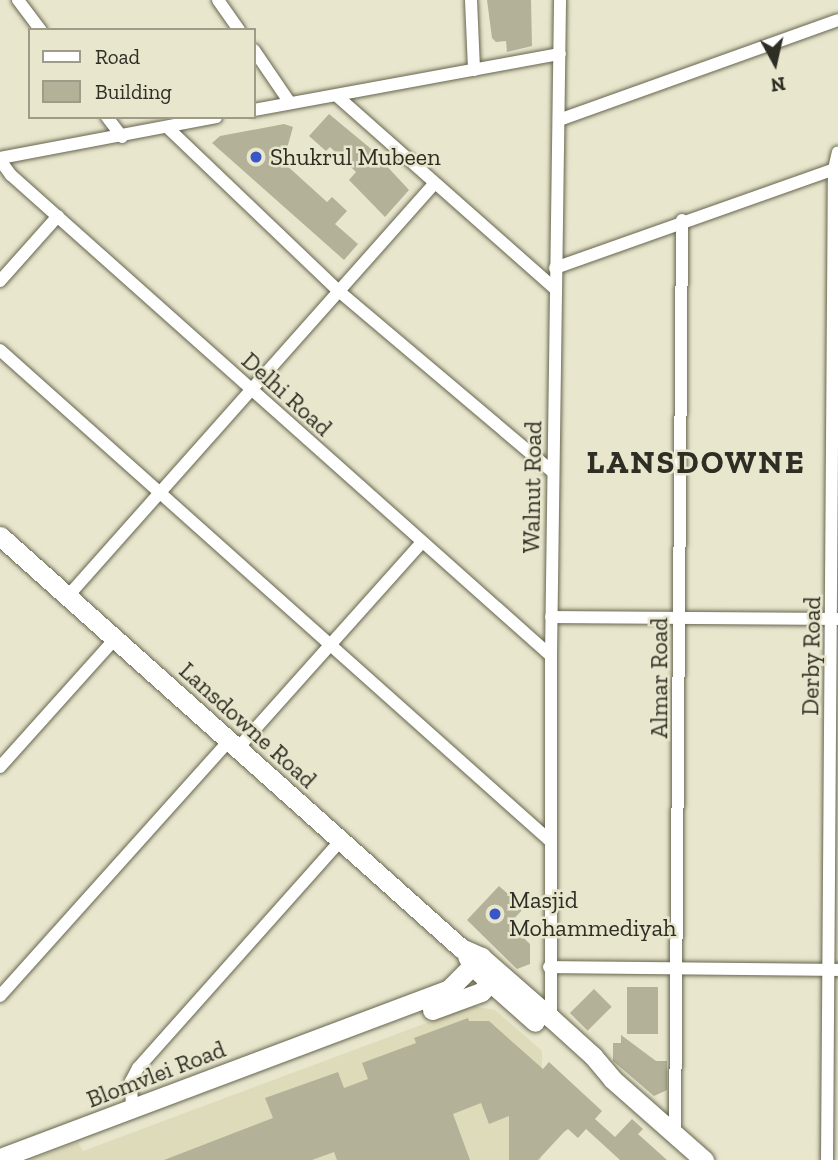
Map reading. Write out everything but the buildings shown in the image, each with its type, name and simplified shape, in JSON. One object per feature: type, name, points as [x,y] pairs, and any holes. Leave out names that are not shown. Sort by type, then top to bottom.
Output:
[{"type":"street","points":[[18,0],[39,28]]},
{"type":"street","points":[[218,0],[238,28]]},
{"type":"street","points":[[471,0],[474,70]]},
{"type":"street","name":"Walnut Road","points":[[551,1018],[549,840],[552,471],[560,0]]},
{"type":"street","points":[[559,120],[838,20]]},
{"type":"street","points":[[256,53],[290,103]]},
{"type":"street","points":[[256,110],[560,54]]},
{"type":"street","points":[[337,96],[555,289]]},
{"type":"street","points":[[108,119],[122,137]]},
{"type":"street","points":[[0,159],[206,119]]},
{"type":"street","points":[[167,127],[341,293],[552,471]]},
{"type":"street","name":"Derby Road","points":[[827,1160],[834,970],[838,152]]},
{"type":"street","name":"Delhi Road","points":[[0,159],[11,176],[551,656]]},
{"type":"street","points":[[555,268],[682,220],[836,168]]},
{"type":"street","points":[[68,596],[250,390],[341,293],[434,184]]},
{"type":"street","points":[[0,281],[58,216]]},
{"type":"street","name":"Almar Road","points":[[675,1135],[682,220]]},
{"type":"street","points":[[0,351],[549,840]]},
{"type":"street","name":"Lansdowne Road","points":[[1,538],[495,978],[562,1046],[612,1079],[704,1160]]},
{"type":"street","points":[[0,996],[233,745],[330,645],[422,542]]},
{"type":"street","points":[[551,617],[835,619]]},
{"type":"street","points":[[0,767],[115,639]]},
{"type":"street","points":[[132,1110],[131,1081],[138,1068],[341,840]]},
{"type":"street","name":"Blomvlei Road","points":[[0,1157],[448,990],[472,958]]},
{"type":"street","points":[[525,996],[540,988],[549,971],[678,968],[834,970]]},
{"type":"street","name":"Lansdowne Road","points":[[495,978],[525,996],[551,1018],[593,1056],[612,1079]]},
{"type":"street","name":"Blomvlei Road","points":[[329,1034],[352,1032],[421,1014],[481,992],[495,978]]},
{"type":"shaded area","points":[[472,1006],[495,1010],[542,1051],[541,1160],[30,1160],[78,1142],[83,1151]]},
{"type":"place","name":"Shukrul Mubeen","points":[[256,157]]},
{"type":"place","name":"Masjid Mohammediyah","points":[[495,914]]},
{"type":"district","name":"LANSDOWNE","points":[[696,462]]}]
